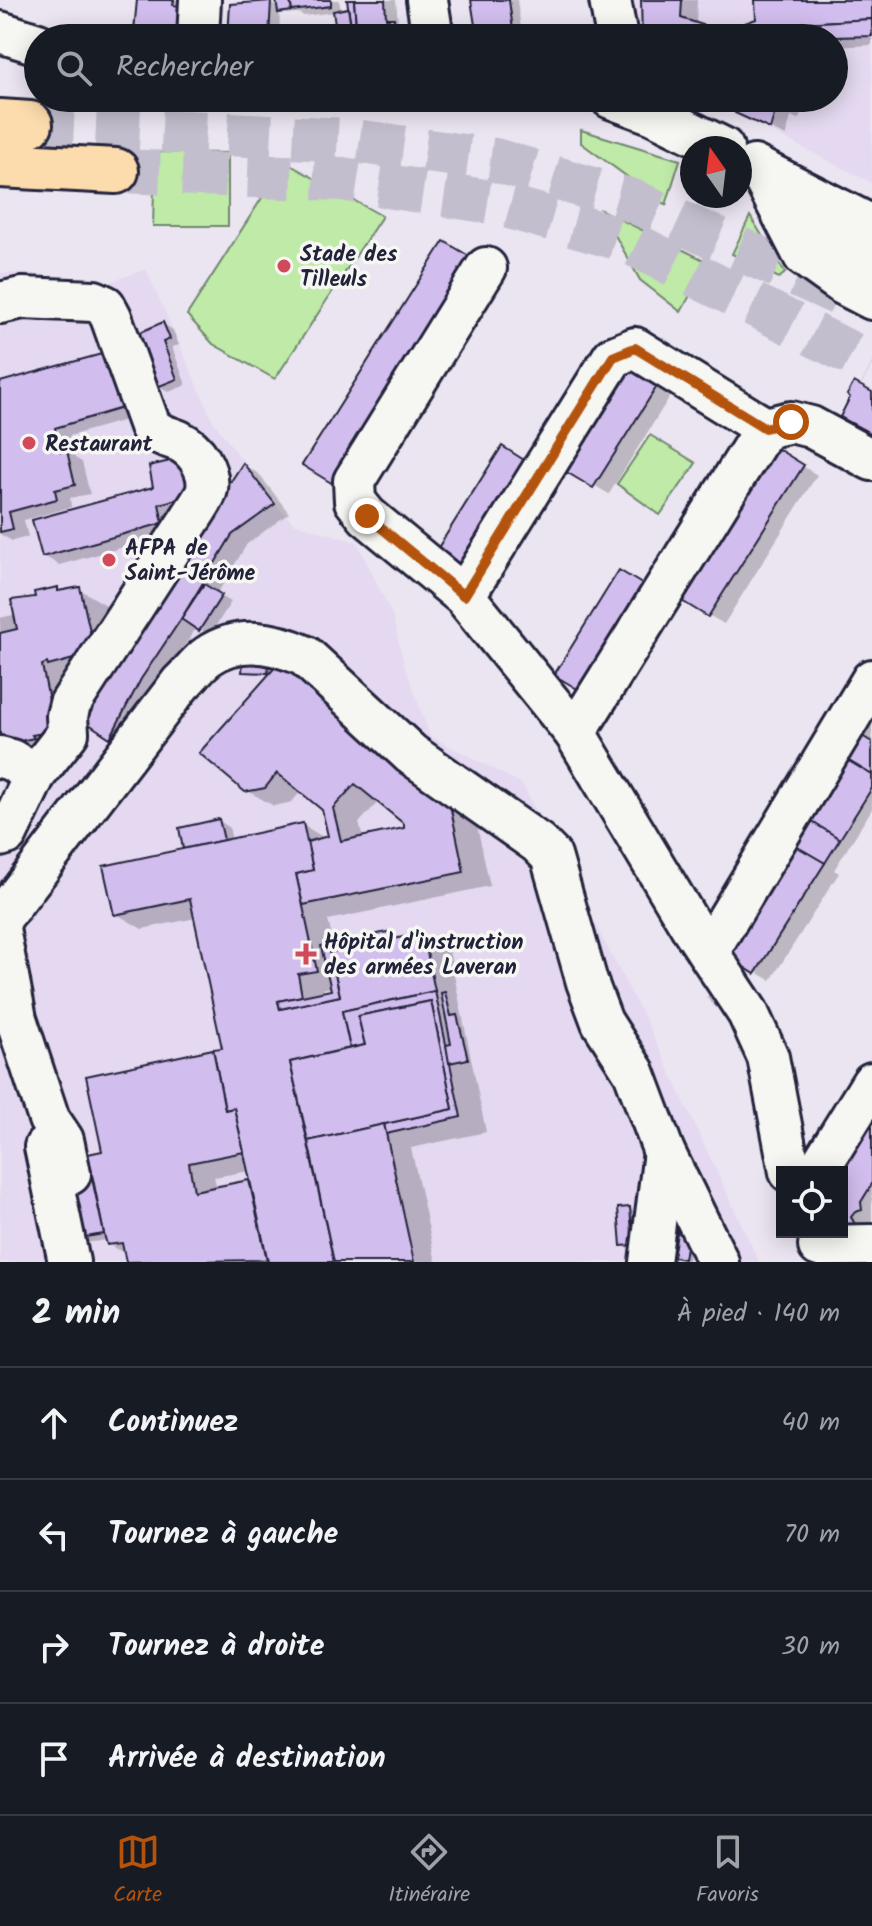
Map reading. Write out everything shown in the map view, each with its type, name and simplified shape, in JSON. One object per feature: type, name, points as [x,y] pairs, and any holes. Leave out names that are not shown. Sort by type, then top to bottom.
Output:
[{"type":"highway","points":[[0,165],[116,171]]},
{"type":"street","points":[[199,24],[200,0]]},
{"type":"street","points":[[427,0],[431,24]]},
{"type":"street","points":[[610,0],[614,24]]},
{"type":"street","points":[[0,32],[24,40]]},
{"type":"street","points":[[649,112],[699,136]]},
{"type":"street","points":[[752,164],[872,226]]},
{"type":"street","points":[[752,165],[822,232],[872,263]]},
{"type":"street","points":[[752,166],[804,256],[843,284],[872,299]]},
{"type":"street","points":[[486,268],[354,481],[355,501],[367,516],[464,596],[575,733],[748,1013],[768,1057],[789,1166]]},
{"type":"street","points":[[0,303],[22,298],[94,301],[105,306],[150,426],[161,437],[180,442],[197,454],[205,471],[207,489],[192,518],[70,704],[68,733],[13,806]]},
{"type":"street","points":[[464,596],[613,357],[635,348],[765,428],[791,422],[811,427],[872,460]]},
{"type":"street","points":[[575,733],[765,428]]},
{"type":"street","points":[[0,924],[1,918],[181,683],[209,655],[237,645],[258,642],[284,646],[305,656],[411,754],[538,843],[551,856],[587,982],[602,1022],[634,1072],[664,1152],[718,1262]]},
{"type":"street","points":[[708,952],[872,680]]},
{"type":"street","points":[[0,757],[11,760],[13,806]]},
{"type":"street","points":[[0,934],[16,1019],[49,1119],[63,1140],[70,1174]]},
{"type":"street","points":[[821,1166],[872,1083]]},
{"type":"street","points":[[49,1119],[45,1149],[81,1254]]},
{"type":"street","points":[[650,1262],[664,1152]]},
{"type":"street","points":[[819,1247],[872,1245]]},
{"type":"shaded area","points":[[618,0],[872,0],[872,183],[734,112],[848,112],[848,24],[623,24]]},
{"type":"shaded area","name":"Hôpital d'instruction des armées Laveran","points":[[146,269],[213,421],[274,503],[295,524],[357,542],[393,617],[404,664],[430,736],[522,784],[650,1029],[759,1262],[0,1262],[0,273],[29,273],[99,286]]},
{"type":"green space","points":[[581,130],[680,160],[666,205],[581,143]]},
{"type":"green space","points":[[155,152],[228,153],[228,226],[153,226]]},
{"type":"green space","name":"Stade des Tilleuls","points":[[285,162],[382,216],[275,379],[213,344],[187,315]]},
{"type":"green space","points":[[601,210],[708,262],[681,312],[640,280]]},
{"type":"green space","points":[[750,216],[785,273],[779,278],[732,254]]},
{"type":"green space","points":[[650,435],[696,463],[660,515],[617,484]]},
{"type":"building","points":[[137,0],[174,0],[173,5],[180,6],[179,24],[135,24]]},
{"type":"building","points":[[276,0],[290,0],[292,11],[278,13]]},
{"type":"building","points":[[290,0],[331,0],[331,6],[292,11]]},
{"type":"building","points":[[347,0],[354,0],[356,24],[351,24]]},
{"type":"building","points":[[354,0],[385,0],[386,18],[394,18],[394,24],[356,24]]},
{"type":"building","points":[[471,0],[509,0],[512,24],[475,24]]},
{"type":"building","points":[[641,0],[682,0],[681,18],[700,24],[642,24]]},
{"type":"building","points":[[755,0],[872,0],[872,19],[742,24],[756,19]]},
{"type":"building","points":[[271,1],[270,24],[229,24],[230,4]]},
{"type":"building","points":[[348,8],[351,24],[335,24],[333,11]]},
{"type":"building","points":[[872,19],[872,36],[848,37],[848,24],[802,23]]},
{"type":"building","points":[[735,112],[775,112],[770,129]]},
{"type":"building","points":[[444,241],[474,259],[333,484],[302,465]]},
{"type":"building","points":[[163,322],[170,339],[163,342],[177,379],[157,387],[136,334]]},
{"type":"building","name":"Restaurant","points":[[109,352],[125,407],[55,428],[61,452],[67,451],[75,485],[55,490],[57,499],[9,512],[13,529],[0,532],[0,382]]},
{"type":"building","points":[[629,364],[659,383],[593,488],[563,470]]},
{"type":"building","points":[[854,382],[872,392],[872,450],[860,443],[866,431],[840,417]]},
{"type":"building","points":[[502,446],[532,465],[466,570],[436,551]]},
{"type":"building","points":[[773,446],[804,465],[708,617],[677,598]]},
{"type":"building","points":[[183,458],[193,495],[159,504],[163,523],[42,557],[32,520],[153,487],[149,466]]},
{"type":"building","points":[[243,463],[275,504],[232,535],[141,679],[110,738],[77,716]]},
{"type":"building","points":[[619,570],[650,589],[584,693],[554,675]]},
{"type":"building","points":[[204,584],[222,595],[199,631],[181,619]]},
{"type":"building","points":[[58,587],[58,591],[80,587],[95,653],[42,665],[55,731],[11,743],[0,742],[0,633],[17,629],[11,600],[35,597],[34,592]]},
{"type":"building","points":[[286,655],[447,790],[464,872],[303,905],[296,874],[313,870],[307,842],[328,836],[322,810],[277,773],[265,788],[245,792],[199,753]],"holes":[[[355,784],[404,824],[404,828],[341,841],[333,808]]]},
{"type":"building","points":[[243,662],[269,663],[268,673],[242,672]]},
{"type":"building","points":[[862,736],[872,742],[872,775],[847,760]]},
{"type":"building","points":[[847,760],[872,775],[872,788],[840,839],[809,820]]},
{"type":"building","points":[[219,819],[224,840],[183,849],[179,828]]},
{"type":"building","points":[[809,820],[840,839],[825,863],[794,845]]},
{"type":"building","points":[[303,823],[313,870],[296,874],[317,971],[298,974],[302,996],[278,1001],[280,1009],[340,996],[330,952],[423,933],[435,991],[342,1011],[350,1048],[290,1062],[334,1262],[268,1262],[234,1108],[225,1110],[213,1049],[222,1048],[190,899],[114,915],[103,866]]},
{"type":"building","points":[[794,845],[825,863],[755,974],[725,955]]},
{"type":"building","points":[[392,931],[394,939],[330,952],[340,996],[280,1009],[278,1001],[331,990],[321,946]]},
{"type":"building","points":[[435,991],[461,1117],[386,1134],[384,1124],[453,1109],[431,1001],[358,1016],[365,1045],[350,1048],[342,1011]]},
{"type":"building","points":[[445,992],[451,1016],[457,1015],[468,1059],[449,1063],[446,1045],[451,1044],[441,993]]},
{"type":"building","points":[[431,1001],[453,1109],[308,1141],[290,1062],[365,1045],[358,1016]]},
{"type":"building","points":[[213,1049],[225,1110],[234,1108],[244,1152],[189,1163],[194,1191],[249,1180],[267,1260],[126,1262],[122,1243],[107,1245],[104,1234],[88,1154],[102,1151],[86,1076]]},
{"type":"building","points":[[872,1117],[872,1184],[861,1202],[862,1210],[851,1217],[856,1226],[848,1229],[848,1166],[841,1166]]},
{"type":"building","points":[[384,1124],[414,1262],[334,1262],[308,1141]]},
{"type":"building","points":[[90,1169],[104,1234],[73,1239],[60,1176]]},
{"type":"building","points":[[630,1207],[633,1245],[621,1246],[618,1208]]},
{"type":"building","points":[[680,1215],[691,1216],[684,1259],[673,1257]]},
{"type":"tunnel","points":[[30,124],[346,140],[495,160],[633,201],[848,298]]},
{"type":"tunnel","points":[[116,171],[342,179],[491,202],[625,240],[872,364]]},
{"type":"place","name":"Stade des Tilleuls","points":[[284,266]]},
{"type":"place","name":"Restaurant","points":[[29,443]]},
{"type":"place","name":"AFPA de Saint-Jérôme","points":[[109,560]]},
{"type":"place","name":"Hôpital d'instruction des armées Laveran","points":[[306,954]]},
{"type":"route","points":[[367,516],[464,596],[613,357],[635,348],[765,428],[791,422]]}]
